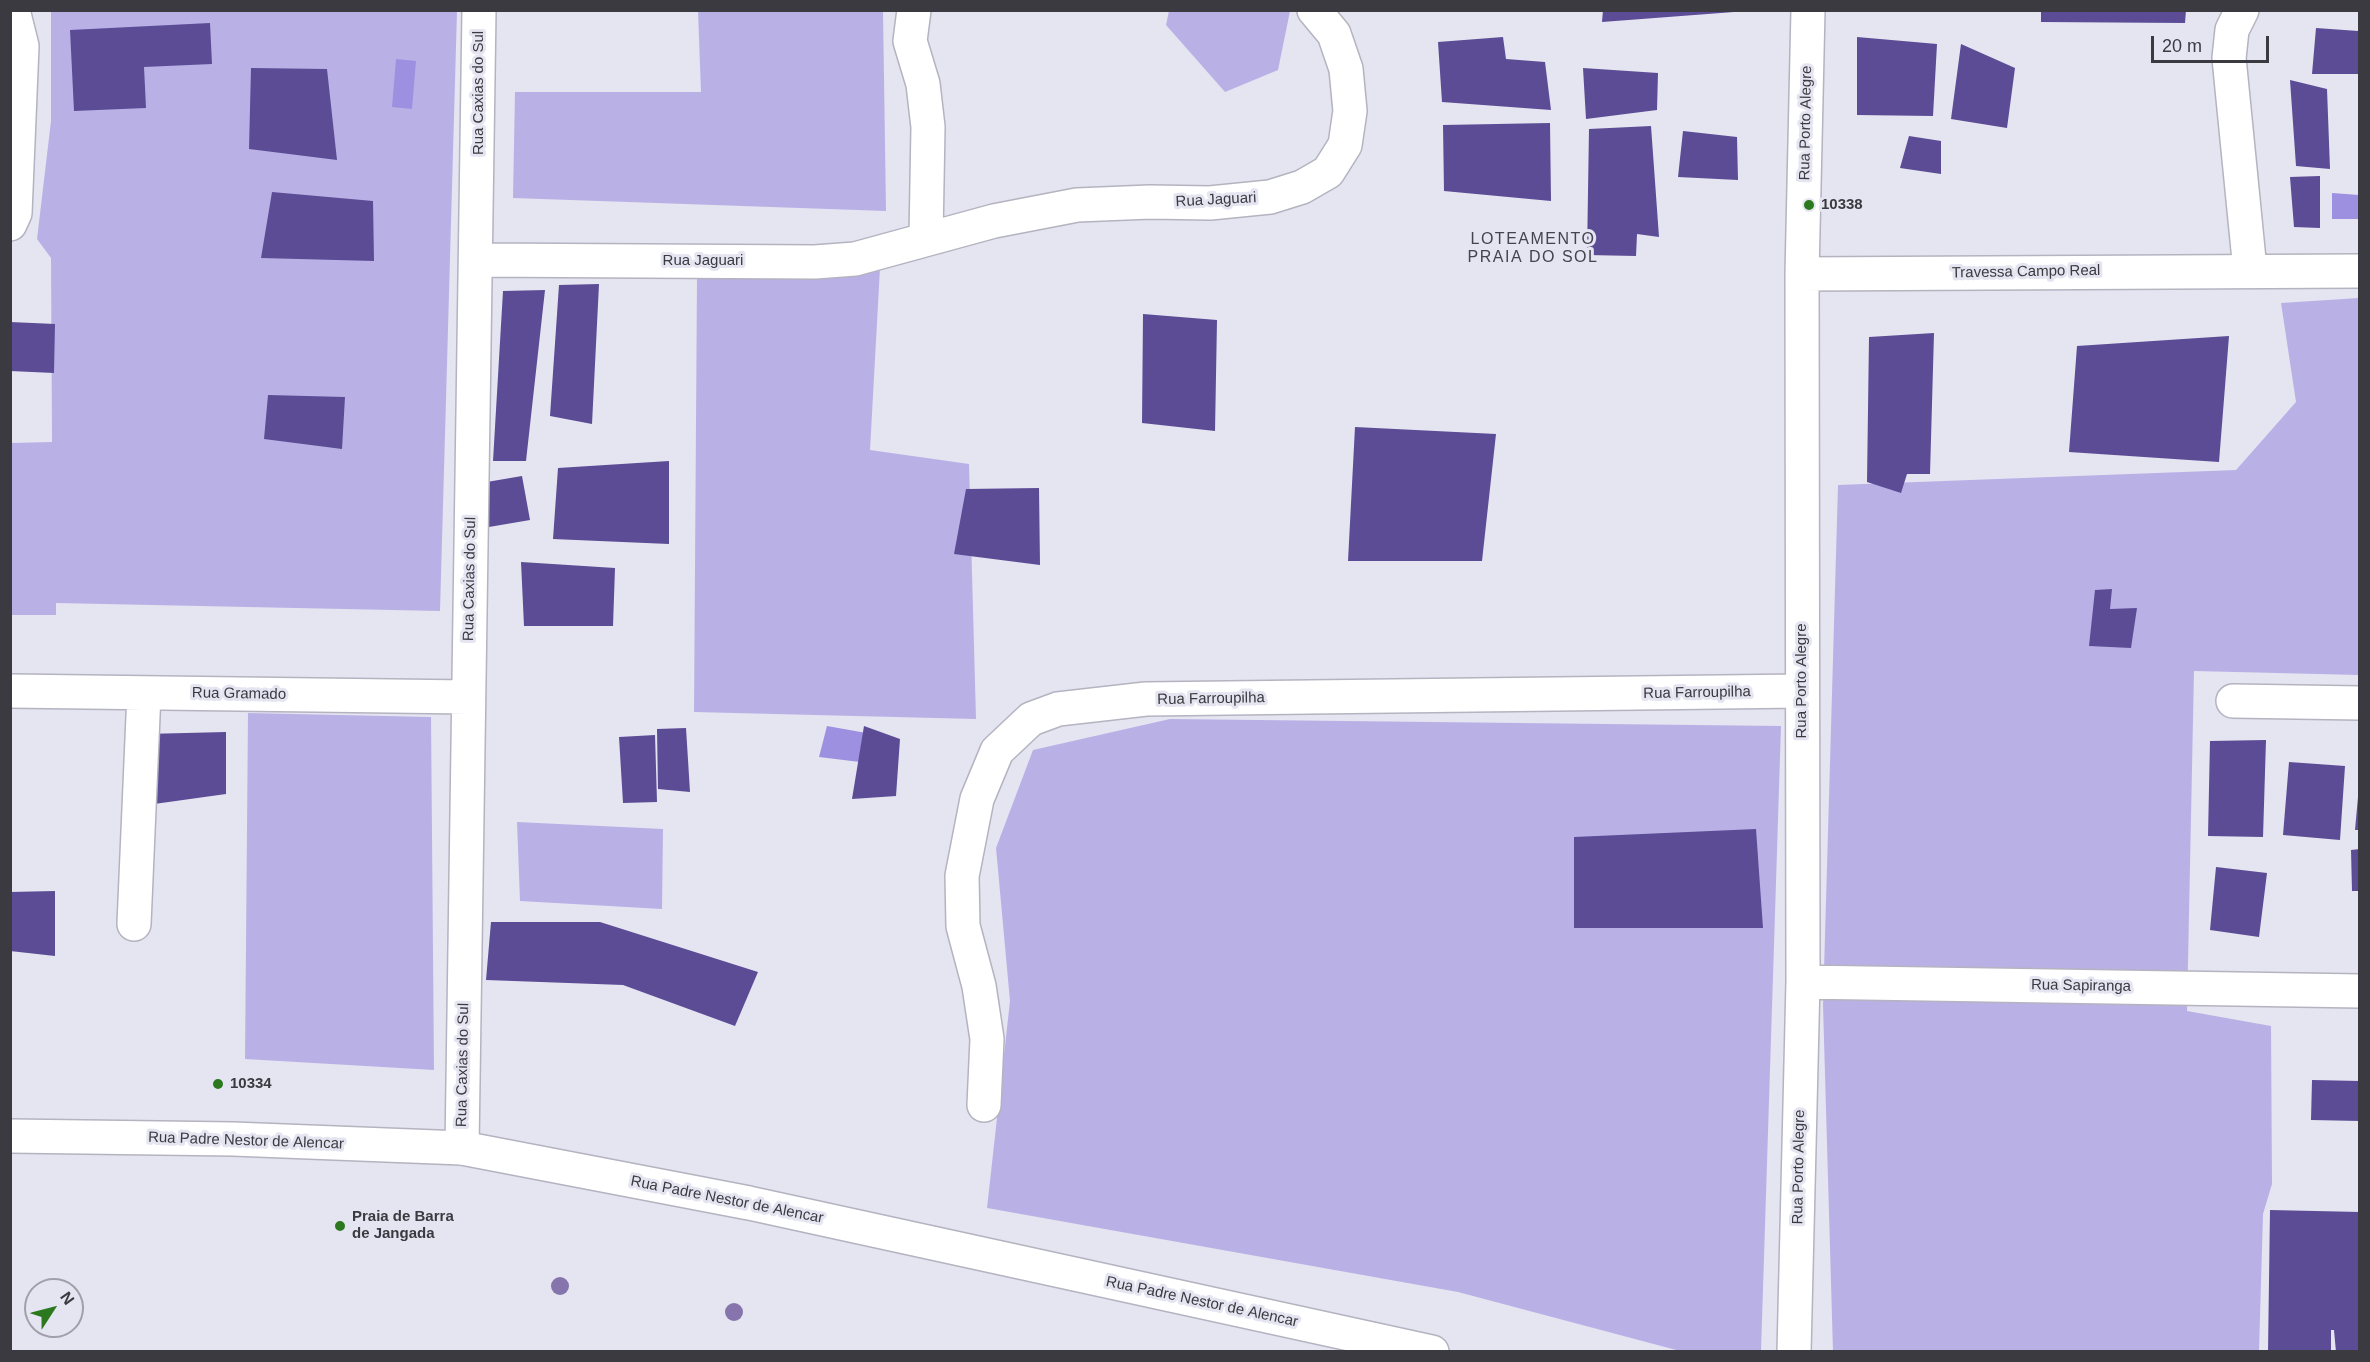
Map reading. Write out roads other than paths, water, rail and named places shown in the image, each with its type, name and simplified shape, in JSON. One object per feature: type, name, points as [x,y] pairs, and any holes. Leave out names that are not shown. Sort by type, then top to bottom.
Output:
[{"type":"street","points":[[10,224],[15,213],[22,46],[13,10]]},
{"type":"street","name":"Rua Caxias do Sul","points":[[462,1148],[479,10]]},
{"type":"street","points":[[914,10],[910,41],[923,84],[928,127],[926,237]]},
{"type":"street","name":"Rua Jaguari","points":[[477,260],[815,262],[855,259],[888,252],[926,237],[1077,206],[1150,202],[1210,203],[1270,197],[1302,187],[1328,172],[1345,145],[1350,111],[1346,69],[1334,34],[1314,10]]},
{"type":"street","name":"Rua Porto Alegre","points":[[1794,1352],[1803,982],[1802,274],[1808,10]]},
{"type":"street","points":[[2242,10],[2232,30],[2229,58],[2250,270]]},
{"type":"street","name":"Travessa Campo Real","points":[[1802,274],[2360,270]]},
{"type":"street","name":"Rua Gramado","points":[[10,691],[468,697]]},
{"type":"street","name":"Rua Farroupilha","points":[[984,1105],[987,1039],[979,986],[963,926],[962,876],[977,798],[997,750],[1031,719],[1058,709],[1146,699],[1802,691]]},
{"type":"street","points":[[134,924],[144,693]]},
{"type":"street","points":[[2233,701],[2360,703]]},
{"type":"street","name":"Rua Sapiranga","points":[[1803,982],[2360,991]]},
{"type":"street","name":"Rua Padre Nestor de Alencar","points":[[10,1136],[233,1139],[462,1148],[749,1203],[1432,1352]]},
{"type":"place","name":"10338","points":[[1809,205]]},
{"type":"place","name":"10334","points":[[218,1084]]},
{"type":"place","name":"Praia de Barra de Jangada","points":[[340,1226]]},
{"type":"district","name":"LOTEAMENTO PRAIA DO SOL","points":[[1533,249]]}]
